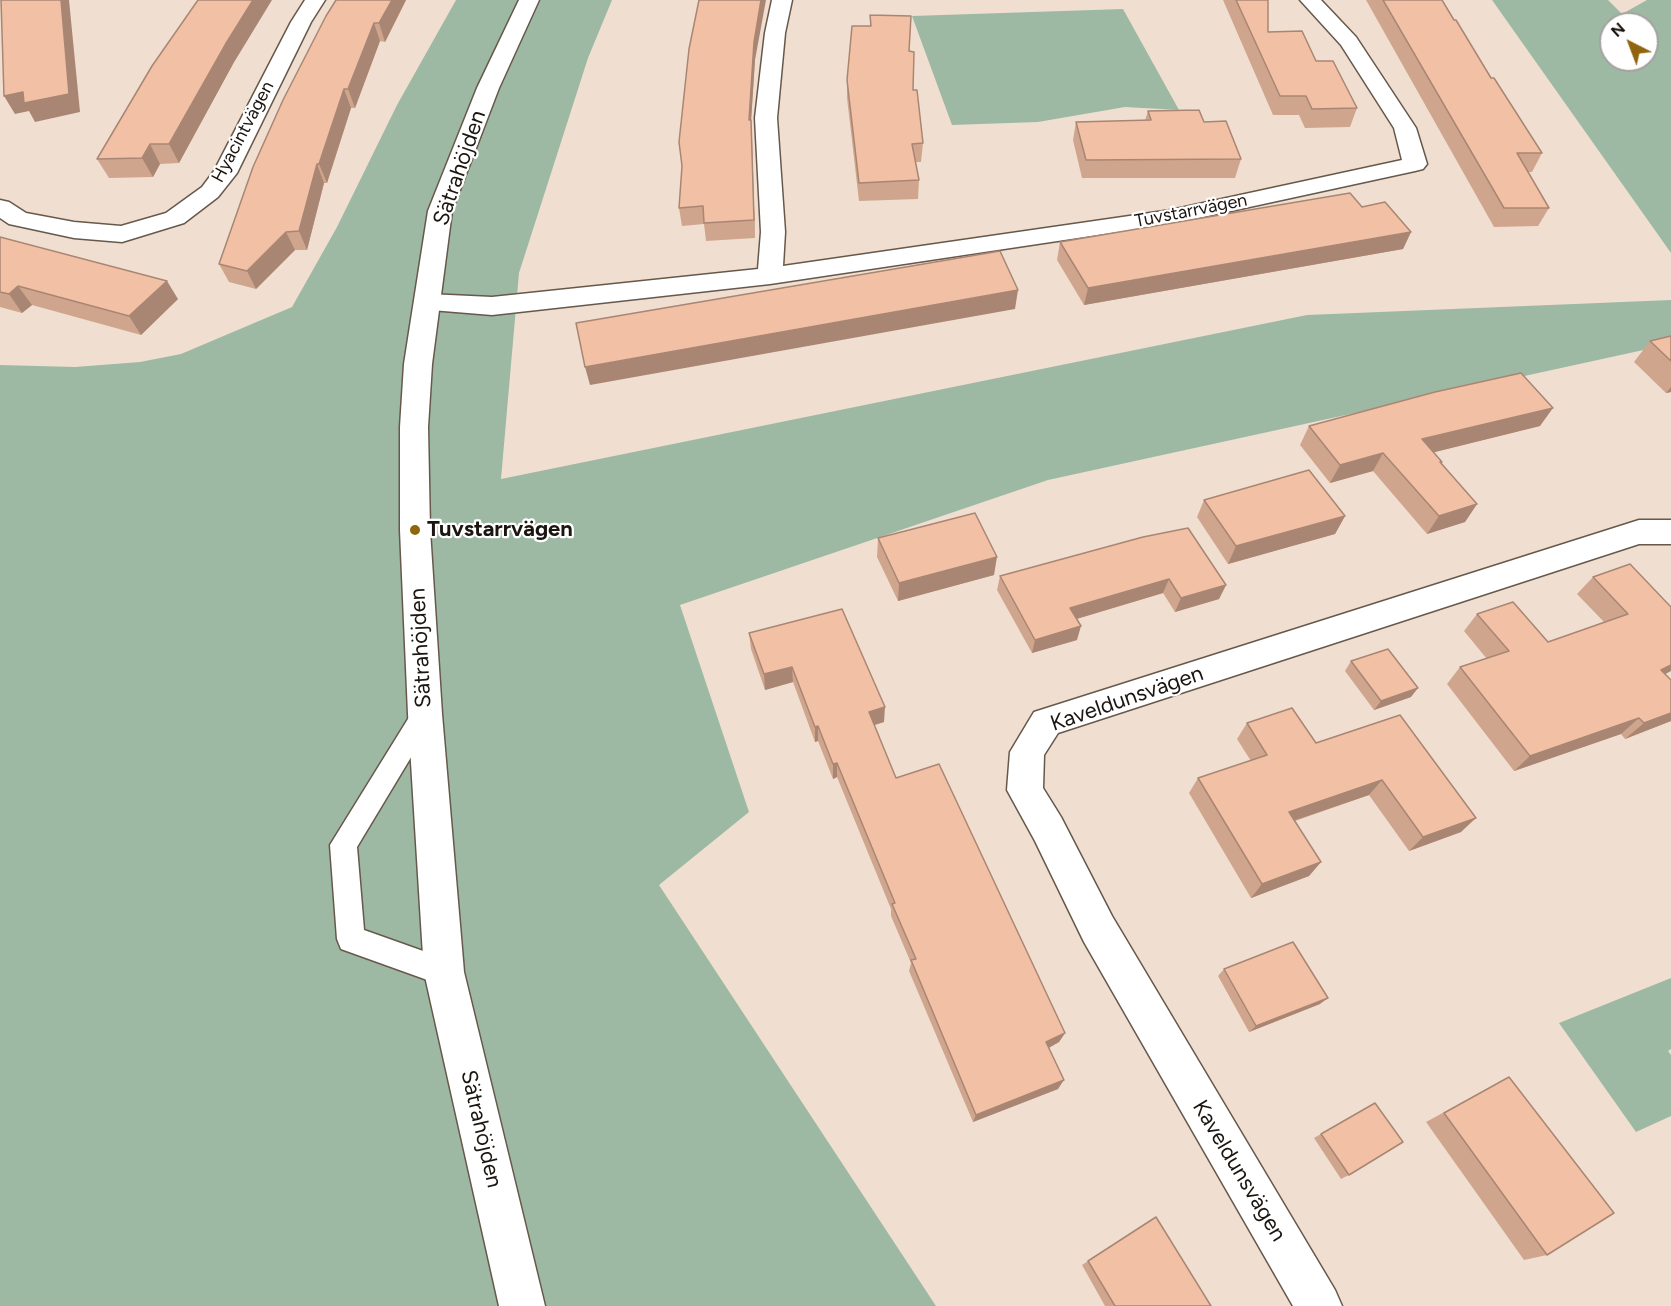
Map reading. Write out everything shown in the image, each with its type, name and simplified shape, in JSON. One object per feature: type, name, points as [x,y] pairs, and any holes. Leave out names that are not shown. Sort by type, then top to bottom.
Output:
[{"type":"street","name":"Hyacintvägen","points":[[0,207],[18,219],[74,230],[122,234],[175,218],[210,192],[225,173],[301,22],[315,0]]},
{"type":"street","name":"Sätrahöjden","points":[[522,1306],[444,972],[425,714],[416,530],[414,427],[418,364],[440,211],[488,88],[530,0]]},
{"type":"street","points":[[770,276],[773,232],[766,118],[775,33],[782,0]]},
{"type":"street","name":"Tuvstarrvägen","points":[[428,303],[492,306],[770,276],[1171,217],[1415,164],[1405,128],[1349,41],[1310,0]]},
{"type":"street","name":"Kaveldunsvägen","points":[[1319,1306],[1110,949],[1048,829],[1025,790],[1027,752],[1046,722],[1639,532],[1671,532]]},
{"type":"lane","points":[[425,714],[343,846],[351,939],[444,972]]},
{"type":"green space","points":[[456,0],[612,0],[588,58],[519,273],[501,479],[1307,315],[1671,300],[1671,344],[1048,480],[680,605],[749,812],[659,885],[936,1306],[0,1306],[0,365],[75,367],[140,362],[181,354],[292,307],[337,227],[397,105]]},
{"type":"green space","points":[[1492,0],[1608,0],[1620,12],[1599,12],[1599,72],[1659,72],[1659,12],[1626,12],[1647,0],[1671,0],[1671,253]]},
{"type":"green space","points":[[1123,9],[1179,110],[1125,107],[1038,122],[952,125],[912,16]]},
{"type":"green space","points":[[1671,978],[1671,1049],[1668,1051],[1671,1055],[1671,1116],[1636,1132],[1559,1023]]},
{"type":"building","points":[[1,0],[61,0],[69,94],[24,103],[23,92],[4,96]]},
{"type":"building","points":[[198,0],[253,0],[169,144],[150,144],[142,158],[97,159],[152,66]]},
{"type":"building","points":[[336,0],[392,0],[379,23],[374,23],[348,89],[344,89],[319,164],[317,164],[299,231],[286,232],[247,271],[219,264],[253,167],[283,100]]},
{"type":"building","points":[[699,0],[761,0],[754,42],[749,120],[751,120],[754,220],[704,223],[703,206],[679,208],[682,166],[679,142],[689,49]]},
{"type":"building","points":[[1236,0],[1268,0],[1268,32],[1302,31],[1316,61],[1333,61],[1357,108],[1312,109],[1306,96],[1280,96]]},
{"type":"building","points":[[1383,0],[1442,0],[1542,153],[1517,153],[1549,208],[1504,208]]},
{"type":"building","points":[[870,15],[911,16],[909,51],[914,52],[913,90],[917,90],[923,143],[912,144],[919,180],[859,183],[847,80],[852,26],[871,26]]},
{"type":"building","points":[[1199,110],[1204,122],[1226,121],[1241,159],[1086,160],[1076,122],[1151,120],[1148,111]]},
{"type":"building","points":[[1350,193],[1362,207],[1385,202],[1411,232],[1088,288],[1060,242]]},
{"type":"building","points":[[0,237],[167,281],[129,316],[18,286],[9,294],[0,292]]},
{"type":"building","points":[[1000,251],[1018,290],[585,367],[576,323]]},
{"type":"building","points":[[1671,336],[1671,361],[1650,341]]},
{"type":"building","points":[[1521,373],[1553,408],[1422,439],[1477,504],[1439,516],[1383,453],[1340,465],[1309,426],[1435,392]]},
{"type":"building","points":[[1309,470],[1345,516],[1236,546],[1204,500]]},
{"type":"building","points":[[975,513],[997,557],[899,583],[878,538]]},
{"type":"building","points":[[1188,528],[1226,585],[1181,598],[1169,579],[1070,608],[1081,626],[1035,640],[1000,576],[1143,537]]},
{"type":"building","points":[[1630,564],[1671,607],[1671,665],[1661,670],[1671,680],[1671,713],[1644,723],[1639,718],[1530,756],[1460,667],[1509,651],[1477,614],[1513,602],[1548,642],[1628,614],[1593,577]]},
{"type":"building","points":[[842,609],[885,707],[869,712],[896,778],[939,764],[1065,1033],[1046,1042],[1064,1080],[976,1115],[911,960],[916,959],[892,904],[895,903],[837,763],[833,764],[818,726],[815,727],[792,667],[764,674],[749,633]]},
{"type":"building","points":[[1388,649],[1418,688],[1381,701],[1351,661]]},
{"type":"building","points":[[1292,708],[1316,743],[1400,715],[1476,818],[1423,837],[1382,780],[1289,812],[1321,862],[1262,884],[1198,778],[1267,755],[1247,723]]},
{"type":"building","points":[[1293,942],[1328,998],[1256,1026],[1224,969]]},
{"type":"building","points":[[1509,1077],[1614,1213],[1547,1255],[1444,1113]]},
{"type":"building","points":[[1375,1103],[1403,1142],[1349,1175],[1321,1134]]},
{"type":"building","points":[[1156,1217],[1211,1306],[1115,1306],[1088,1261]]},
{"type":"place","name":"Tuvstarrvägen","points":[[415,530]]}]
